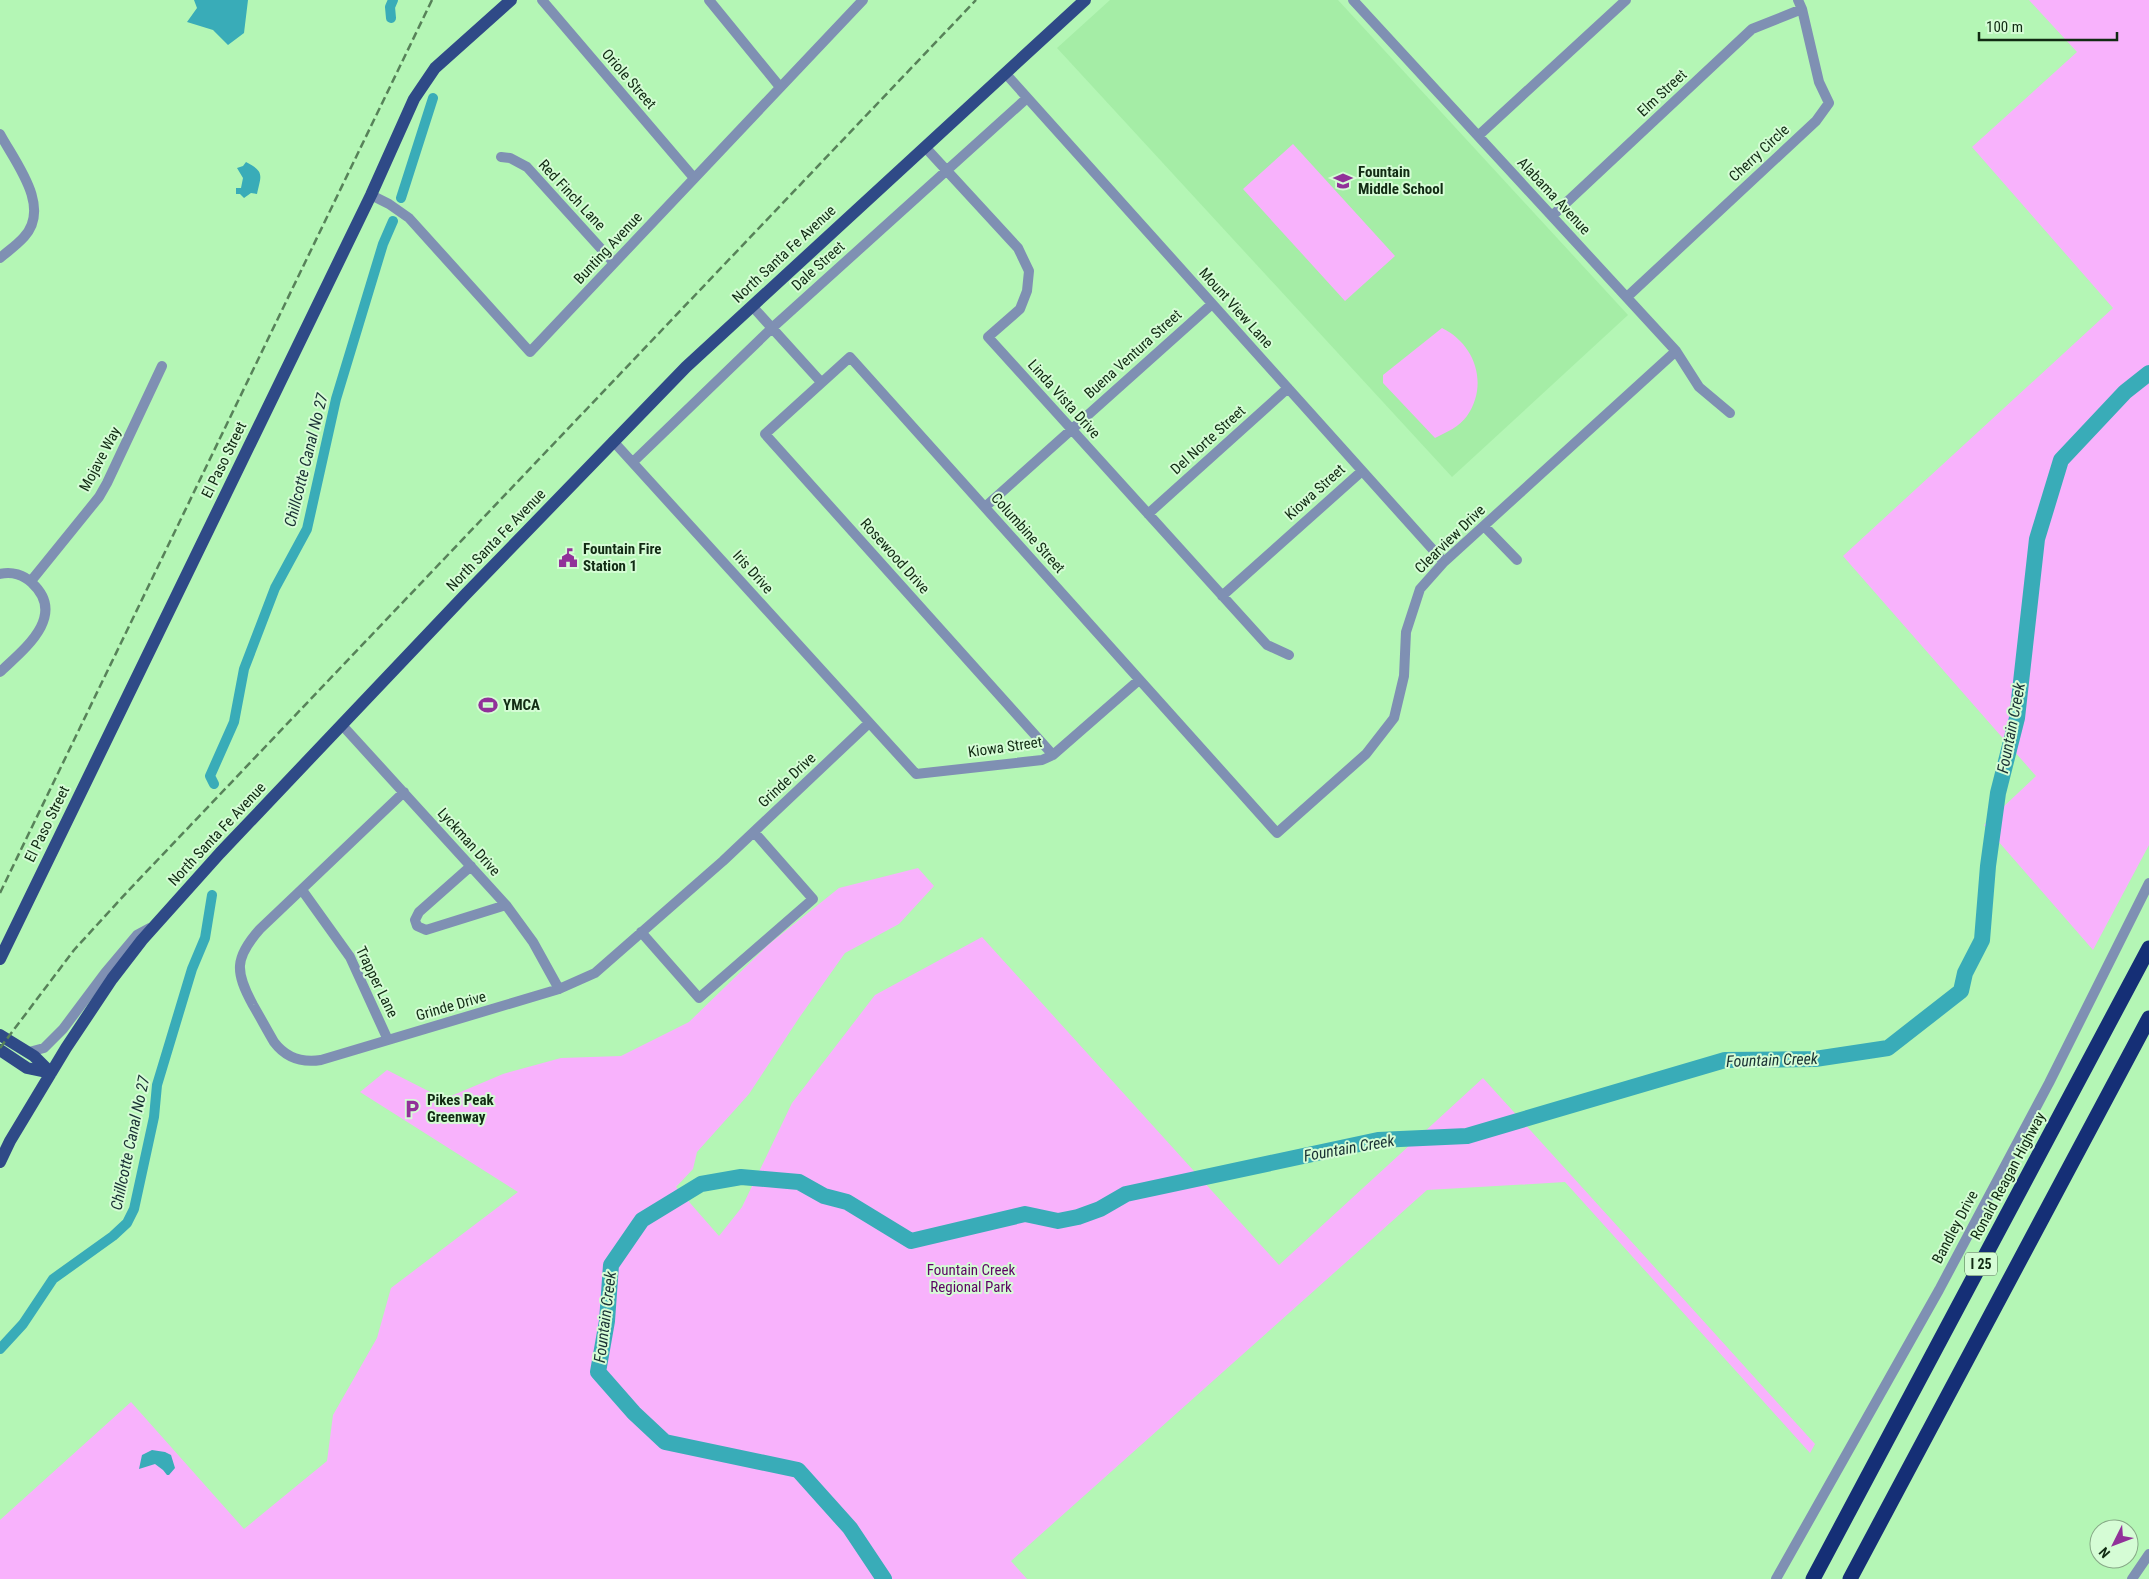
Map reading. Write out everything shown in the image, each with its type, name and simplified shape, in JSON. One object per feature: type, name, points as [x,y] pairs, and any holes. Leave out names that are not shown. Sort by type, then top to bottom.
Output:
[{"type":"highway","name":"Ronald Reagan Highway","points":[[1813,1579],[2149,948]]},
{"type":"highway","name":"I 25","points":[[1850,1579],[2149,1018]]},
{"type":"main road","name":"El Paso Street","points":[[0,959],[370,195],[414,100],[435,68],[511,0]]},
{"type":"main road","name":"North Santa Fe Avenue","points":[[0,1162],[10,1141],[51,1073],[112,979],[153,927],[220,853],[686,367],[1085,0]]},
{"type":"main road","points":[[0,1035],[29,1052],[51,1073]]},
{"type":"main road","points":[[0,1050],[27,1068],[51,1073]]},
{"type":"street","name":"Oriole Street","points":[[542,0],[694,178]]},
{"type":"street","points":[[709,0],[780,87]]},
{"type":"street","name":"Bunting Avenue","points":[[370,195],[389,204],[409,218],[530,352],[863,0]]},
{"type":"street","name":"Alabama Avenue","points":[[1353,0],[1676,351],[1699,387],[1730,413]]},
{"type":"street","points":[[1478,136],[1626,0]]},
{"type":"street","name":"Elm Street","points":[[1552,216],[1752,29],[1800,4]]},
{"type":"street","name":"Cherry Circle","points":[[1627,297],[1816,121],[1829,102],[1819,82],[1800,4]]},
{"type":"street","name":"Mount View Lane","points":[[1006,74],[1444,562]]},
{"type":"street","name":"Dale Street","points":[[633,462],[772,328],[1028,98]]},
{"type":"street","points":[[0,134],[33,193],[34,219],[25,236],[0,258]]},
{"type":"street","name":"Linda Vista Drive","points":[[924,147],[1018,248],[1029,271],[1028,292],[1020,309],[988,337],[1267,645],[1288,655]]},
{"type":"street","name":"Red Finch Lane","points":[[501,157],[510,158],[527,167],[614,263]]},
{"type":"street","name":"Buena Ventura Street","points":[[985,508],[1212,304]]},
{"type":"street","points":[[752,306],[821,382]]},
{"type":"street","name":"Clearview Drive","points":[[1277,834],[1366,754],[1394,718],[1404,676],[1406,632],[1420,589],[1444,562],[1676,351]]},
{"type":"street","name":"Columbine Street","points":[[821,382],[850,357],[1277,834]]},
{"type":"street","name":"Mojave Way","points":[[31,582],[108,483],[162,366]]},
{"type":"street","name":"Rosewood Drive","points":[[821,382],[765,434],[1053,755]]},
{"type":"street","name":"Del Norte Street","points":[[1148,514],[1288,388]]},
{"type":"street","name":"Iris Drive","points":[[613,441],[870,723]]},
{"type":"street","name":"Kiowa Street","points":[[1222,596],[1362,471]]},
{"type":"street","points":[[1484,526],[1517,560]]},
{"type":"street","points":[[0,574],[17,574],[31,582],[39,590],[44,603],[45,616],[35,638],[0,672]]},
{"type":"street","name":"Kiowa Street","points":[[870,723],[916,774],[1042,760],[1053,755],[1139,680]]},
{"type":"street","name":"Grinde Drive","points":[[404,792],[252,938],[247,945],[240,964],[241,982],[280,1049],[293,1058],[312,1062],[559,990],[595,973],[754,832],[870,723]]},
{"type":"street","name":"Lyckman Drive","points":[[342,725],[506,906],[533,942],[559,990]]},
{"type":"street","points":[[641,932],[699,998],[813,899],[754,832]]},
{"type":"street","points":[[471,866],[419,912],[415,920],[417,926],[426,930],[506,906]]},
{"type":"street","name":"Bandley Drive","points":[[1776,1579],[1939,1290],[2049,1083],[2149,883]]},
{"type":"street","name":"Trapper Lane","points":[[302,890],[350,957],[388,1040]]},
{"type":"street","points":[[29,1052],[44,1048],[64,1029],[105,973],[137,935],[153,927]]},
{"type":"street","points":[[2132,1579],[2149,1554]]},
{"type":"shaded area","name":"Fountain Middle School","points":[[1110,0],[1338,0],[1628,315],[1452,477],[1057,48]]},
{"type":"green space","points":[[2029,0],[2149,0],[2149,845],[2093,950],[1984,825],[2036,776],[1843,556],[2113,308],[1972,147],[2077,52]]},
{"type":"green space","points":[[1293,144],[1395,256],[1345,301],[1243,189]]},
{"type":"green space","points":[[1442,328],[1463,344],[1470,354],[1475,366],[1477,391],[1474,404],[1464,420],[1435,438],[1383,383],[1383,375]]},
{"type":"green space","name":"Fountain Creek Regional Park","points":[[918,868],[934,886],[899,924],[845,953],[749,1094],[697,1152],[693,1169],[676,1187],[719,1236],[742,1207],[792,1103],[875,995],[982,937],[1279,1265],[1483,1078],[1815,1444],[1810,1453],[1565,1182],[1427,1190],[1011,1561],[1027,1579],[0,1579],[0,1520],[131,1402],[244,1529],[327,1461],[333,1415],[377,1338],[391,1288],[518,1192],[360,1092],[387,1070],[444,1099],[503,1074],[561,1058],[621,1056],[689,1022],[768,945],[839,888]]},
{"type":"water","points":[[194,0],[248,0],[244,33],[228,45],[213,30],[187,22],[197,8]]},
{"type":"water","points":[[246,162],[259,172],[260,178],[257,194],[251,193],[244,198],[240,194],[236,194],[236,188],[241,188],[243,178],[237,168],[243,166]]},
{"type":"water","points":[[152,1450],[171,1455],[175,1468],[169,1475],[155,1464],[139,1469],[142,1455]]},
{"type":"waterway","name":"Chillcotte Canal No 27","points":[[391,18],[390,7],[393,0]]},
{"type":"waterway","name":"Chillcotte Canal No 27","points":[[401,198],[433,98]]},
{"type":"waterway","name":"Chillcotte Canal No 27","points":[[214,784],[210,776],[234,722],[244,669],[275,588],[307,529],[336,399],[383,244],[393,221]]},
{"type":"waterway","name":"Fountain Creek","points":[[884,1579],[850,1528],[798,1470],[665,1442],[634,1413],[598,1372],[607,1321],[611,1265],[642,1220],[701,1184],[741,1177],[799,1182],[824,1196],[847,1202],[911,1241],[1025,1214],[1058,1221],[1078,1217],[1100,1209],[1126,1194],[1378,1140],[1467,1136],[1725,1060],[1815,1059],[1888,1048],[1961,991],[1965,973],[1982,940],[1988,866],[1998,793],[2017,718],[2037,539],[2061,460],[2125,392],[2149,373]]},
{"type":"waterway","name":"Chillcotte Canal No 27","points":[[0,1349],[23,1324],[53,1279],[113,1236],[127,1223],[134,1209],[154,1117],[157,1085],[192,969],[205,938],[212,895]]},
{"type":"railway","points":[[0,893],[432,0]]},
{"type":"railway","points":[[0,1048],[74,950],[128,891],[976,0]]},
{"type":"place","name":"Fountain Middle School","points":[[1343,181]]},
{"type":"place","name":"Fountain Fire Station 1","points":[[568,558]]},
{"type":"place","name":"YMCA","points":[[488,705]]},
{"type":"place","name":"Pikes Peak Greenway","points":[[412,1109]]}]
